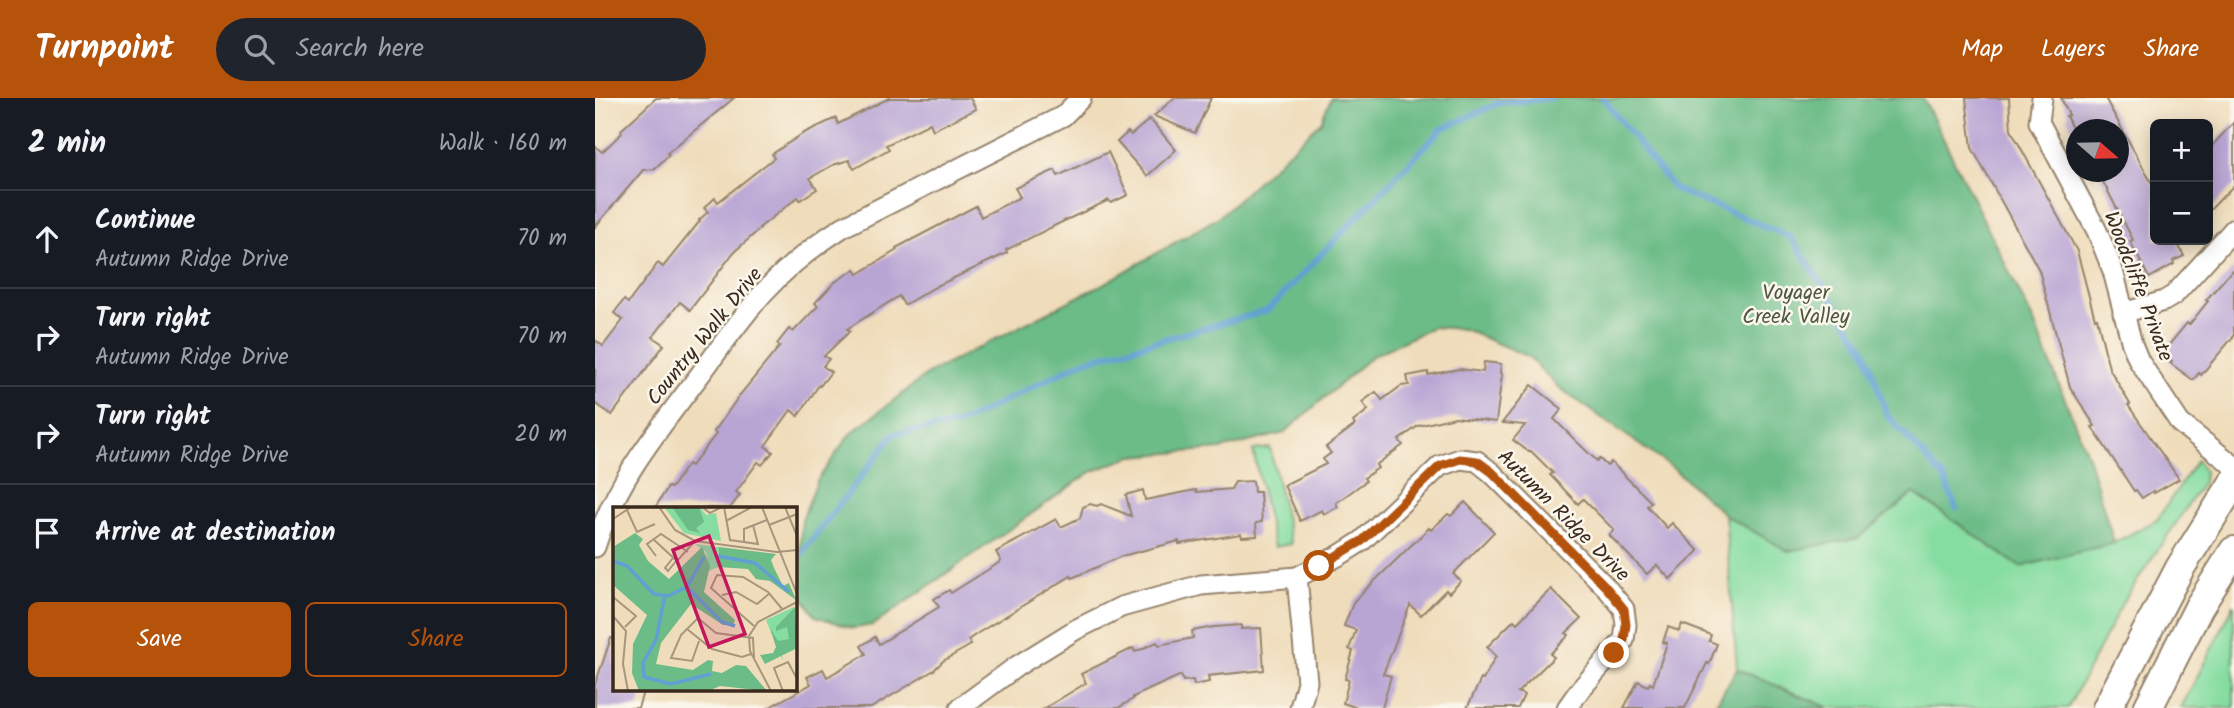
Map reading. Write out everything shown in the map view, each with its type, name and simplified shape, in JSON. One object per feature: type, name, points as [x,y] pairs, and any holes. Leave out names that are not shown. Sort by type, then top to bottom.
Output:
[{"type":"main road","points":[[2107,708],[2179,568],[2234,482]]},
{"type":"main road","points":[[2148,708],[2199,607],[2234,551]]},
{"type":"street","name":"Country Walk Drive","points":[[595,547],[604,520],[626,476],[671,412],[765,290],[817,244],[843,228],[1063,116],[1081,98]]},
{"type":"street","name":"Woodcliffe Private","points":[[2042,98],[2039,122],[2098,230],[2139,361],[2180,422],[2234,466]]},
{"type":"street","points":[[2123,313],[2175,295],[2234,229]]},
{"type":"street","name":"Autumn Ridge Drive","points":[[960,708],[1017,666],[1075,629],[1121,607],[1201,585],[1297,577],[1362,541],[1440,466],[1460,459],[1477,461],[1492,472],[1624,609],[1624,640],[1567,708]]},
{"type":"street","points":[[1297,577],[1307,682],[1300,708]]},
{"type":"green space","name":"Voyager Creek Valley","points":[[1331,98],[1923,98],[2032,318],[2089,459],[2114,543],[2020,567],[1914,493],[1858,538],[1788,551],[1725,515],[1674,469],[1557,386],[1529,357],[1464,329],[1433,327],[1372,356],[1284,433],[1221,449],[1132,456],[1091,472],[873,625],[853,628],[815,616],[797,588],[802,520],[817,481],[850,434],[929,373],[1107,282],[1219,217],[1321,122]]},
{"type":"green space","points":[[1270,448],[1291,544],[1274,547],[1253,450]]},
{"type":"green space","points":[[2197,460],[2204,471],[2203,483],[2124,600],[2068,708],[1829,708],[1737,669],[1725,515],[1788,551],[1858,538],[1914,493],[2020,567],[2114,543],[2157,520]]},
{"type":"green space","points":[[2234,604],[2234,708],[2181,708],[2228,617]]},
{"type":"green space","points":[[1737,669],[1829,708],[1713,708]]},
{"type":"building","points":[[656,98],[734,98],[667,153],[669,155],[654,169],[643,170],[595,227],[595,146],[602,152],[622,133],[621,130]]},
{"type":"building","points":[[889,98],[970,98],[976,109],[933,130],[930,123],[886,145],[889,149],[854,169],[849,160],[833,165],[810,178],[817,189],[800,200],[798,197],[759,228],[734,252],[690,310],[680,302],[653,337],[664,345],[612,415],[595,403],[595,340],[603,346],[623,320],[614,313],[624,300],[628,303],[658,263],[663,267],[708,212],[704,208],[715,198],[718,202],[774,158],[772,154],[804,133],[836,118],[838,124]]},
{"type":"building","points":[[1174,98],[1211,98],[1195,133],[1154,116]]},
{"type":"building","points":[[1966,98],[2009,98],[2011,130],[2077,251],[2109,368],[2130,404],[2128,405],[2179,479],[2154,493],[2153,491],[2142,498],[2134,491],[2092,427],[2095,426],[2070,387],[2039,270],[1972,148]]},
{"type":"building","points":[[2061,98],[2105,98],[2117,119],[2068,119],[2066,116],[2069,115]]},
{"type":"building","points":[[1150,119],[1176,150],[1147,176],[1117,142],[1128,132],[1131,135]]},
{"type":"building","points":[[2234,122],[2234,185],[2213,207],[2213,182],[2213,145]]},
{"type":"building","points":[[2129,142],[2150,180],[2150,245],[2178,245],[2184,256],[2149,278],[2130,241],[2133,240],[2103,182],[2129,182]]},
{"type":"building","points":[[1108,152],[1128,195],[1111,203],[1109,200],[1064,221],[904,305],[899,296],[847,329],[850,331],[824,356],[829,359],[823,366],[831,372],[798,416],[791,410],[765,446],[773,452],[762,465],[758,462],[736,492],[740,495],[731,507],[656,507],[668,487],[671,488],[688,464],[691,466],[716,434],[714,432],[739,396],[780,346],[777,344],[789,329],[793,332],[818,306],[815,303],[835,282],[855,269],[858,274],[897,250],[896,248],[976,206],[981,217],[1020,197],[1015,188],[1055,170],[1058,176]]},
{"type":"building","points":[[2234,268],[2234,336],[2201,375],[2199,373],[2193,380],[2170,363],[2172,361],[2162,353],[2187,323],[2189,325],[2208,301],[2206,300]]},
{"type":"building","points":[[1484,362],[1501,364],[1496,422],[1455,417],[1418,426],[1399,440],[1403,445],[1376,465],[1378,468],[1364,478],[1366,481],[1336,503],[1338,507],[1324,514],[1322,510],[1300,521],[1284,485],[1326,464],[1323,459],[1331,453],[1326,447],[1355,425],[1353,422],[1368,410],[1362,402],[1376,392],[1382,400],[1401,386],[1409,385],[1407,376],[1459,369],[1483,372]]},
{"type":"building","points":[[1532,385],[1562,409],[1554,419],[1575,440],[1597,461],[1599,458],[1607,466],[1611,462],[1651,502],[1647,506],[1667,528],[1672,523],[1699,551],[1670,579],[1657,565],[1647,574],[1609,535],[1614,530],[1583,499],[1578,504],[1531,451],[1513,440],[1525,425],[1502,423]]},
{"type":"building","points":[[1253,481],[1254,492],[1260,492],[1262,522],[1256,523],[1257,536],[1242,537],[1241,534],[1179,544],[1179,541],[1122,556],[1072,578],[1071,576],[978,633],[968,640],[971,645],[871,708],[768,708],[811,684],[807,677],[823,669],[827,677],[866,654],[861,646],[875,637],[879,644],[939,607],[934,599],[949,590],[951,593],[1001,561],[996,552],[1056,519],[1061,527],[1080,518],[1083,507],[1090,504],[1101,504],[1131,516],[1126,495],[1143,490],[1145,500],[1196,490],[1231,489],[1235,482]]},
{"type":"building","points":[[1465,502],[1494,532],[1453,574],[1461,581],[1449,593],[1446,590],[1421,615],[1410,605],[1383,674],[1391,676],[1382,708],[1358,708],[1343,703],[1349,680],[1345,679],[1353,651],[1349,649],[1356,630],[1344,626],[1354,601],[1429,528],[1431,530],[1448,514],[1451,516]]},
{"type":"building","points":[[1551,589],[1581,619],[1550,654],[1554,657],[1518,692],[1524,695],[1518,708],[1467,708],[1496,656],[1487,647],[1514,620],[1517,623]]},
{"type":"building","points":[[1682,624],[1711,635],[1709,641],[1717,644],[1685,708],[1624,708],[1638,681],[1648,686],[1650,683],[1653,685],[1667,643],[1663,642],[1668,627],[1679,631]]},
{"type":"building","points":[[1241,625],[1241,629],[1261,628],[1264,670],[1208,676],[1209,682],[1194,685],[1193,680],[1183,681],[1181,675],[1133,697],[1118,708],[1045,708],[1086,683],[1081,674],[1133,648],[1135,652],[1157,642],[1159,645],[1193,638],[1192,631]]},
{"type":"building","points":[[611,638],[613,639],[613,690],[643,692],[638,708],[595,708],[595,685]]},
{"type":"waterway","points":[[796,561],[894,434],[959,424],[1084,361],[1267,311],[1442,129],[1499,103],[1552,98]]},
{"type":"waterway","points":[[1603,98],[1674,189],[1791,237],[1865,350],[1887,415],[1944,478],[1956,508]]},
{"type":"route","points":[[1319,566],[1362,541],[1440,466],[1460,459],[1477,461],[1492,472],[1605,586],[1624,609],[1624,640],[1614,653]]}]
